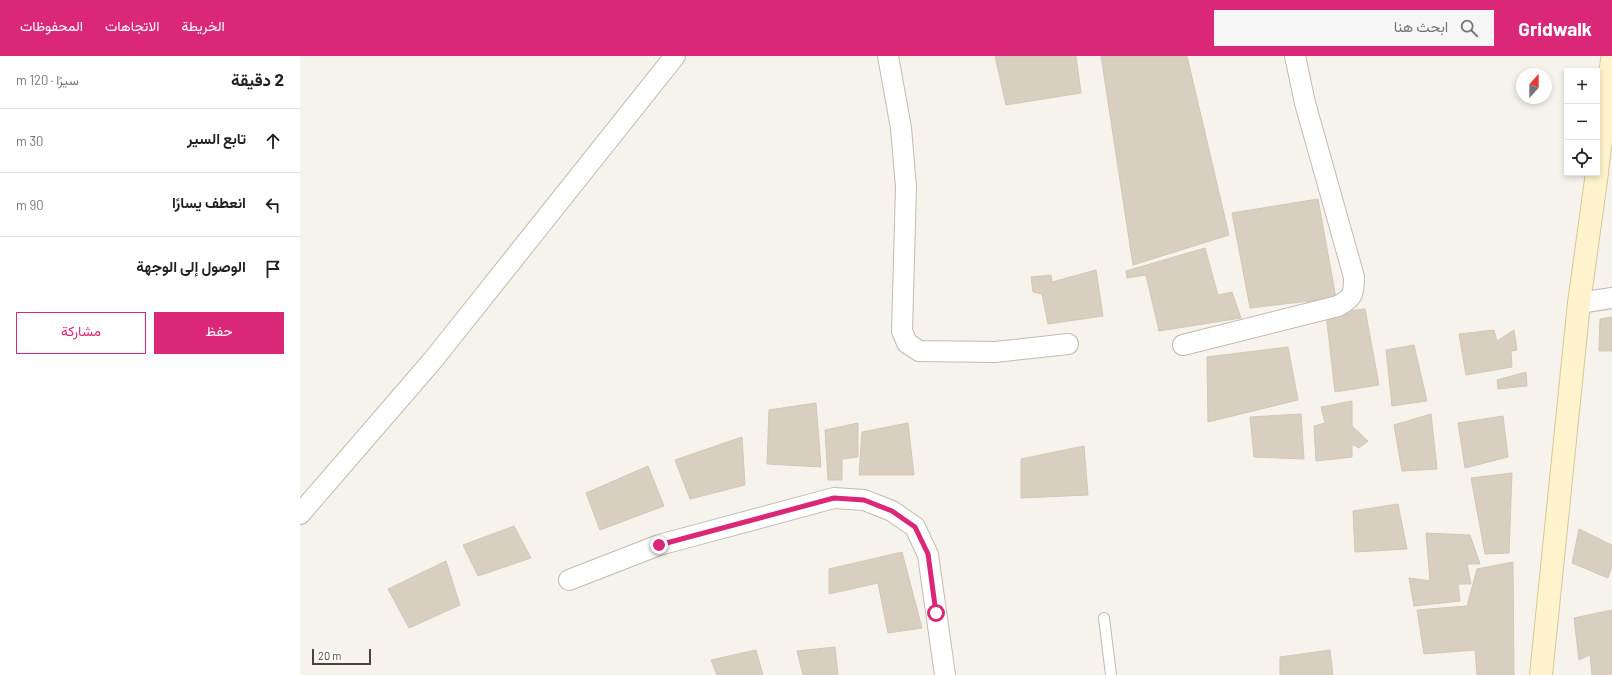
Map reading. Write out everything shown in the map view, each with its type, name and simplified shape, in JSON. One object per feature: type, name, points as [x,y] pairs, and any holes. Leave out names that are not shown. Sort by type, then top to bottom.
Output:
[{"type":"main road","points":[[1600,148],[1612,60]]},
{"type":"main road","points":[[1541,675],[1579,303],[1597,176]]},
{"type":"street","points":[[300,514],[433,360],[675,56]]},
{"type":"street","points":[[888,56],[902,128],[906,187],[902,330],[907,343],[919,351],[941,352],[995,352],[1068,344]]},
{"type":"street","points":[[1183,345],[1338,306],[1348,301],[1354,291],[1354,277],[1304,102],[1295,56]]},
{"type":"street","points":[[1579,303],[1612,298]]},
{"type":"street","points":[[569,580],[659,545],[788,510],[834,498],[864,500],[892,511],[915,527],[928,554],[945,675]]},
{"type":"lane","points":[[1104,618],[1111,675]]},
{"type":"building","points":[[995,56],[1076,56],[1081,93],[1006,105]]},
{"type":"building","points":[[1101,56],[1187,56],[1229,235],[1133,265]]},
{"type":"building","points":[[1318,199],[1336,298],[1250,308],[1232,213]]},
{"type":"building","points":[[1205,248],[1218,295],[1232,292],[1241,318],[1159,331],[1146,275],[1127,278],[1126,271]]},
{"type":"building","points":[[1096,270],[1103,316],[1048,324],[1042,294],[1033,292],[1031,277],[1051,275],[1052,282]]},
{"type":"building","points":[[1365,309],[1379,385],[1335,392],[1326,314]]},
{"type":"building","points":[[1612,317],[1612,351],[1599,351],[1600,319]]},
{"type":"building","points":[[1494,330],[1497,341],[1514,330],[1517,350],[1511,351],[1512,367],[1466,375],[1459,334]]},
{"type":"building","points":[[1414,345],[1427,401],[1392,406],[1386,350]]},
{"type":"building","points":[[1288,347],[1298,400],[1208,422],[1207,357]]},
{"type":"building","points":[[1526,372],[1527,386],[1498,389],[1497,380]]},
{"type":"building","points":[[1352,401],[1352,426],[1368,441],[1359,448],[1352,444],[1352,457],[1316,461],[1314,426],[1325,423],[1321,407]]},
{"type":"building","points":[[816,403],[821,467],[767,464],[769,410]]},
{"type":"building","points":[[1301,414],[1304,459],[1254,457],[1250,417]]},
{"type":"building","points":[[1431,414],[1437,469],[1402,471],[1394,425]]},
{"type":"building","points":[[1503,416],[1508,457],[1465,468],[1458,423]]},
{"type":"building","points":[[858,423],[858,457],[842,459],[842,480],[828,480],[825,430]]},
{"type":"building","points":[[908,423],[914,475],[859,475],[862,432]]},
{"type":"building","points":[[742,437],[745,485],[690,499],[675,460]]},
{"type":"building","points":[[1084,446],[1088,495],[1021,498],[1021,459]]},
{"type":"building","points":[[648,466],[664,506],[600,530],[586,493]]},
{"type":"building","points":[[1512,473],[1509,553],[1485,554],[1471,478]]},
{"type":"building","points":[[1398,504],[1407,549],[1355,552],[1353,511]]},
{"type":"building","points":[[514,526],[531,558],[478,576],[463,545]]},
{"type":"building","points":[[1579,529],[1612,545],[1612,565],[1608,578],[1572,563]]},
{"type":"building","points":[[1426,533],[1470,535],[1480,564],[1467,564],[1471,584],[1458,584],[1460,601],[1414,606],[1409,578],[1430,581]]},
{"type":"building","points":[[902,552],[922,628],[888,633],[878,583],[829,594],[829,569]]},
{"type":"building","points":[[446,561],[460,605],[409,628],[388,589]]},
{"type":"building","points":[[1513,562],[1514,675],[1477,675],[1475,650],[1424,654],[1417,610],[1467,606],[1477,569]]},
{"type":"building","points":[[1612,610],[1612,674],[1592,675],[1590,655],[1579,660],[1574,618]]},
{"type":"building","points":[[835,647],[838,675],[803,675],[797,651]]},
{"type":"building","points":[[756,650],[763,675],[717,675],[711,660]]},
{"type":"building","points":[[1330,650],[1333,675],[1280,675],[1280,657]]},
{"type":"route","points":[[659,545],[834,498],[864,500],[892,511],[915,527],[928,554],[936,613]]}]
